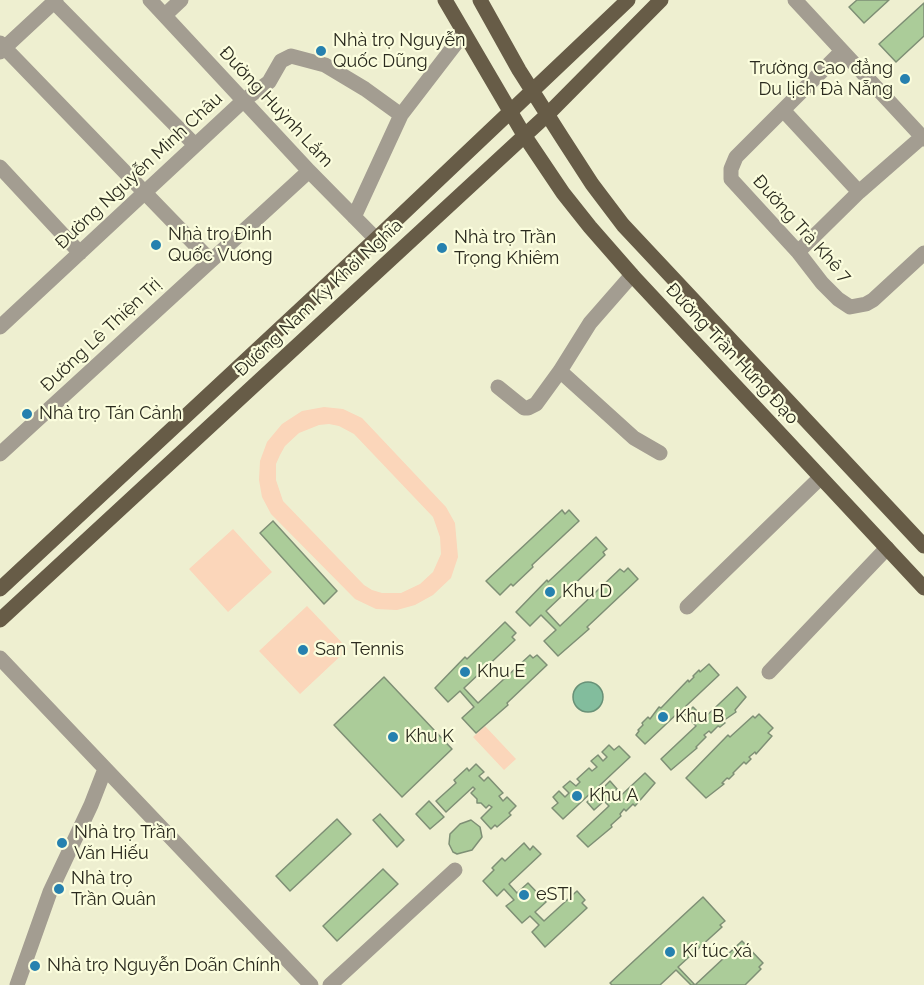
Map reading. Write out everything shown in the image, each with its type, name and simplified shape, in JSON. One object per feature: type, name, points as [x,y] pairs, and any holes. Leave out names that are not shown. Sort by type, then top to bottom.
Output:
[{"type":"main road","name":"Đường Trần Hưng Đạo","points":[[445,0],[525,135],[563,193],[632,275],[924,588]]},
{"type":"main road","name":"Đường Trần Hưng Đạo","points":[[480,0],[533,91],[592,184],[623,225],[924,546]]},
{"type":"main road","name":"Đường Nam Kỳ Khởi Nghĩa","points":[[0,589],[376,239],[628,0]]},
{"type":"main road","name":"Đường Nam Kỳ Khởi Nghĩa","points":[[0,620],[548,114],[661,0]]},
{"type":"main road","points":[[755,406],[775,387]]},
{"type":"street","name":"Đường Huỳnh Lắm","points":[[150,0],[309,171],[376,239]]},
{"type":"street","points":[[165,15],[181,0]]},
{"type":"street","points":[[795,0],[923,138],[859,192],[798,252]]},
{"type":"street","points":[[195,145],[55,1],[2,47],[210,260]]},
{"type":"street","points":[[354,217],[401,115],[464,33]]},
{"type":"street","name":"Đường Trà Khê 7","points":[[842,51],[736,157],[730,169],[731,179],[838,299],[850,307],[873,300],[924,253]]},
{"type":"street","name":"Đường Nguyễn Minh Châu","points":[[0,327],[244,100],[268,82],[281,61],[291,56],[325,65],[365,89],[401,115]]},
{"type":"street","points":[[783,110],[859,192]]},
{"type":"street","points":[[0,167],[80,253]]},
{"type":"street","name":"Đường Lê Thiện Trị","points":[[0,454],[309,171]]},
{"type":"street","points":[[498,387],[519,405],[528,408],[536,404],[560,372],[590,323],[632,275]]},
{"type":"street","points":[[560,372],[634,438],[660,453]]},
{"type":"street","points":[[687,607],[820,478]]},
{"type":"street","points":[[769,672],[886,548]]},
{"type":"street","points":[[0,658],[311,985]]},
{"type":"street","points":[[17,985],[50,892],[91,805],[105,769]]},
{"type":"street","points":[[330,985],[455,870]]},
{"type":"shaded area","points":[[324,407],[343,409],[362,418],[446,507],[455,523],[458,557],[451,578],[433,595],[415,605],[397,610],[376,609],[355,599],[271,514],[262,497],[259,480],[260,461],[267,442],[282,424],[302,411]],"holes":[[[319,425],[339,426],[354,434],[433,517],[440,537],[441,554],[433,572],[420,584],[401,593],[382,593],[364,585],[283,501],[276,480],[276,464],[285,446],[299,433]]]},
{"type":"shaded area","points":[[233,529],[272,572],[228,612],[189,569]]},
{"type":"shaded area","name":"San Tennis","points":[[307,606],[348,649],[300,694],[259,651]]},
{"type":"shaded area","points":[[588,682],[599,686],[603,697],[599,708],[588,712],[577,708],[573,697],[577,686]]},
{"type":"shaded area","points":[[485,726],[516,759],[504,770],[473,737]]},
{"type":"building","points":[[857,0],[889,0],[864,23],[849,7]]},
{"type":"building","points":[[924,3],[924,36],[896,62],[879,44]]},
{"type":"building","points":[[562,510],[565,514],[569,510],[579,521],[513,586],[511,584],[500,595],[486,581]]},
{"type":"building","points":[[273,521],[337,591],[324,604],[260,533]]},
{"type":"building","name":"Khu D","points":[[596,537],[607,549],[603,552],[605,555],[546,611],[560,626],[620,569],[624,572],[628,568],[638,579],[587,627],[589,629],[558,656],[544,641],[556,630],[541,615],[530,626],[516,612],[547,580],[548,582]]},
{"type":"building","name":"Khu E","points":[[505,622],[516,633],[512,637],[515,640],[464,688],[478,703],[530,655],[533,658],[537,655],[547,665],[507,703],[508,705],[476,733],[462,718],[474,707],[460,691],[448,702],[435,688],[465,657],[467,659]]},
{"type":"building","name":"Khu B","points":[[709,664],[719,675],[686,706],[690,710],[693,707],[700,714],[697,717],[701,721],[737,687],[746,697],[735,710],[736,712],[723,721],[725,723],[704,735],[706,737],[697,748],[671,770],[661,759],[696,726],[681,710],[645,744],[636,735],[648,717],[650,719],[659,707],[661,708],[688,680],[689,682],[699,670],[700,672]]},
{"type":"building","name":"Khu K","points":[[384,677],[452,749],[402,797],[334,725]]},
{"type":"building","points":[[759,714],[773,728],[768,733],[772,736],[756,754],[755,752],[749,757],[751,759],[746,764],[744,762],[729,779],[727,778],[722,783],[724,784],[706,798],[686,778],[728,735],[730,737],[753,716],[755,718]]},
{"type":"building","name":"Khu A","points":[[609,745],[614,750],[619,746],[630,757],[599,786],[602,789],[610,781],[617,789],[608,797],[614,802],[645,773],[655,783],[635,806],[633,804],[626,811],[624,809],[621,816],[611,825],[612,827],[588,847],[577,836],[609,806],[604,801],[594,810],[587,802],[597,793],[594,790],[563,819],[552,808],[558,803],[553,797],[559,791],[565,797],[569,793],[563,787],[570,781],[576,786],[580,782],[577,779],[589,768],[592,771],[597,767],[591,761],[598,755],[603,761],[607,757],[602,752]]},
{"type":"building","points":[[476,764],[484,772],[479,776],[484,781],[488,777],[503,793],[499,796],[503,801],[507,797],[516,806],[509,813],[511,815],[497,827],[495,825],[491,829],[481,818],[492,807],[489,805],[486,808],[481,803],[477,803],[477,799],[471,793],[475,789],[473,787],[446,812],[436,801],[456,783],[454,780],[467,768],[469,771]]},
{"type":"building","points":[[429,801],[444,817],[430,829],[416,814]]},
{"type":"building","points":[[380,814],[404,840],[397,847],[373,820]]},
{"type":"building","points":[[337,819],[351,834],[290,891],[276,876]]},
{"type":"building","points":[[471,820],[480,827],[482,837],[472,850],[457,854],[453,852],[449,844],[450,834],[460,824]]},
{"type":"building","name":"eSTI","points":[[524,843],[530,850],[533,846],[541,854],[509,884],[517,893],[528,883],[546,902],[535,912],[544,921],[577,891],[585,900],[582,903],[587,908],[545,947],[532,932],[539,925],[530,916],[522,923],[506,906],[514,900],[504,889],[497,896],[483,881],[502,858],[505,861]]},
{"type":"building","points":[[383,869],[398,884],[337,941],[323,926]]},
{"type":"building","name":"Kí túc xá","points":[[703,897],[725,921],[720,925],[722,927],[678,967],[695,985],[691,985],[676,970],[660,985],[612,985],[610,983]]},
{"type":"building","points":[[742,941],[763,963],[759,967],[761,969],[745,985],[695,985]]},
{"type":"place","name":"Nhà trọ Nguyễn Quốc Dũng","points":[[321,51]]},
{"type":"place","name":"Trường Cao đẳng Du lịch Đà Nẵng","points":[[905,79]]},
{"type":"place","name":"Nhà trọ Đinh Quốc Vương","points":[[156,245]]},
{"type":"place","name":"Nhà trọ Trần Trọng Khiêm","points":[[442,248]]},
{"type":"place","name":"Nhà trọ Tán Cảnh","points":[[27,414]]},
{"type":"place","name":"Khu D","points":[[550,592]]},
{"type":"place","name":"San Tennis","points":[[303,650]]},
{"type":"place","name":"Khu E","points":[[465,672]]},
{"type":"place","name":"Khu B","points":[[663,717]]},
{"type":"place","name":"Khu K","points":[[393,737]]},
{"type":"place","name":"Khu A","points":[[577,796]]},
{"type":"place","name":"Nhà trọ Trần Văn Hiếu","points":[[62,843]]},
{"type":"place","name":"Nhà trọ Trần Quân","points":[[59,889]]},
{"type":"place","name":"eSTI","points":[[524,895]]},
{"type":"place","name":"Kí túc xá","points":[[670,952]]},
{"type":"place","name":"Nhà trọ Nguyễn Doãn Chính","points":[[35,966]]}]
